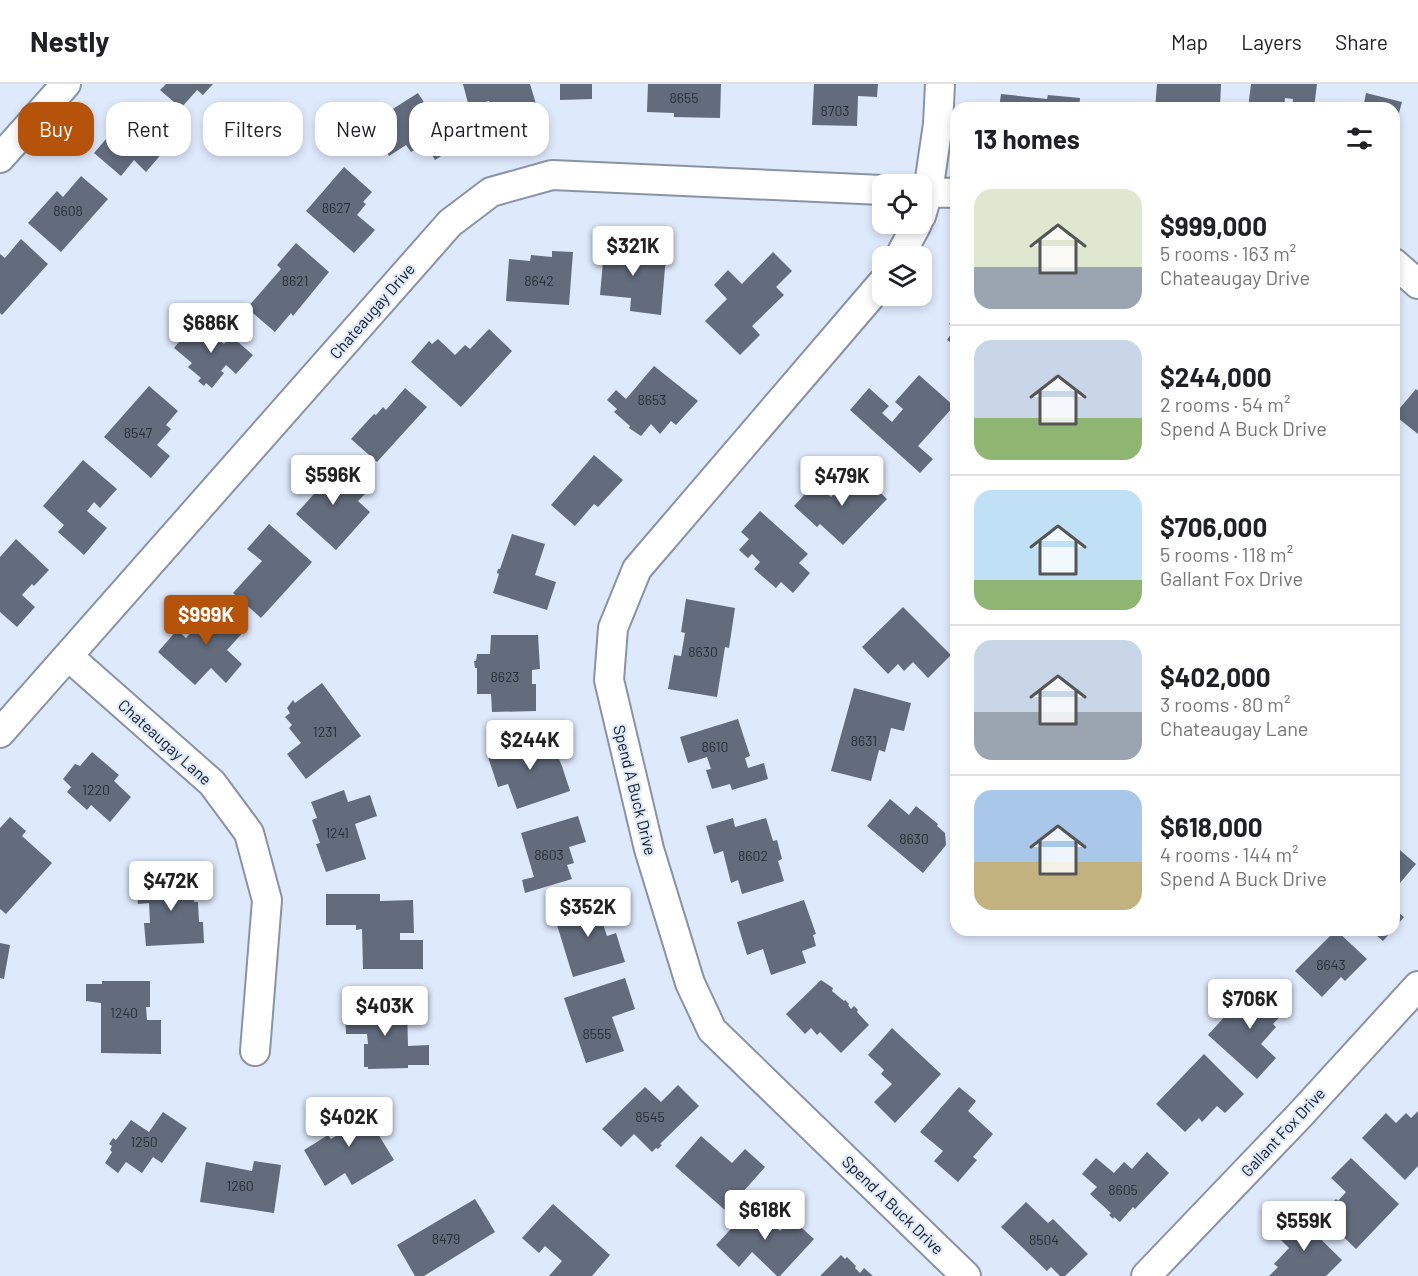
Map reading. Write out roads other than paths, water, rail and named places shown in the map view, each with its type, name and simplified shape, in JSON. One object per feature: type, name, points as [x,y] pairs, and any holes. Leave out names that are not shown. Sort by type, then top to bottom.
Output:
[{"type":"street","points":[[0,158],[66,84]]},
{"type":"street","points":[[932,187],[940,84]]},
{"type":"street","name":"Chateaugay Drive","points":[[0,733],[450,223],[491,192],[552,175],[872,190]]},
{"type":"street","points":[[1400,268],[1418,284]]},
{"type":"street","name":"Spend A Buck Drive","points":[[872,296],[637,569],[613,628],[609,680],[649,849],[690,983],[712,1030],[966,1276]]},
{"type":"street","name":"Chateaugay Lane","points":[[68,656],[212,783],[249,833],[267,900],[255,1051]]},
{"type":"street","name":"Gallant Fox Drive","points":[[1146,1276],[1300,1115],[1418,986]]}]
